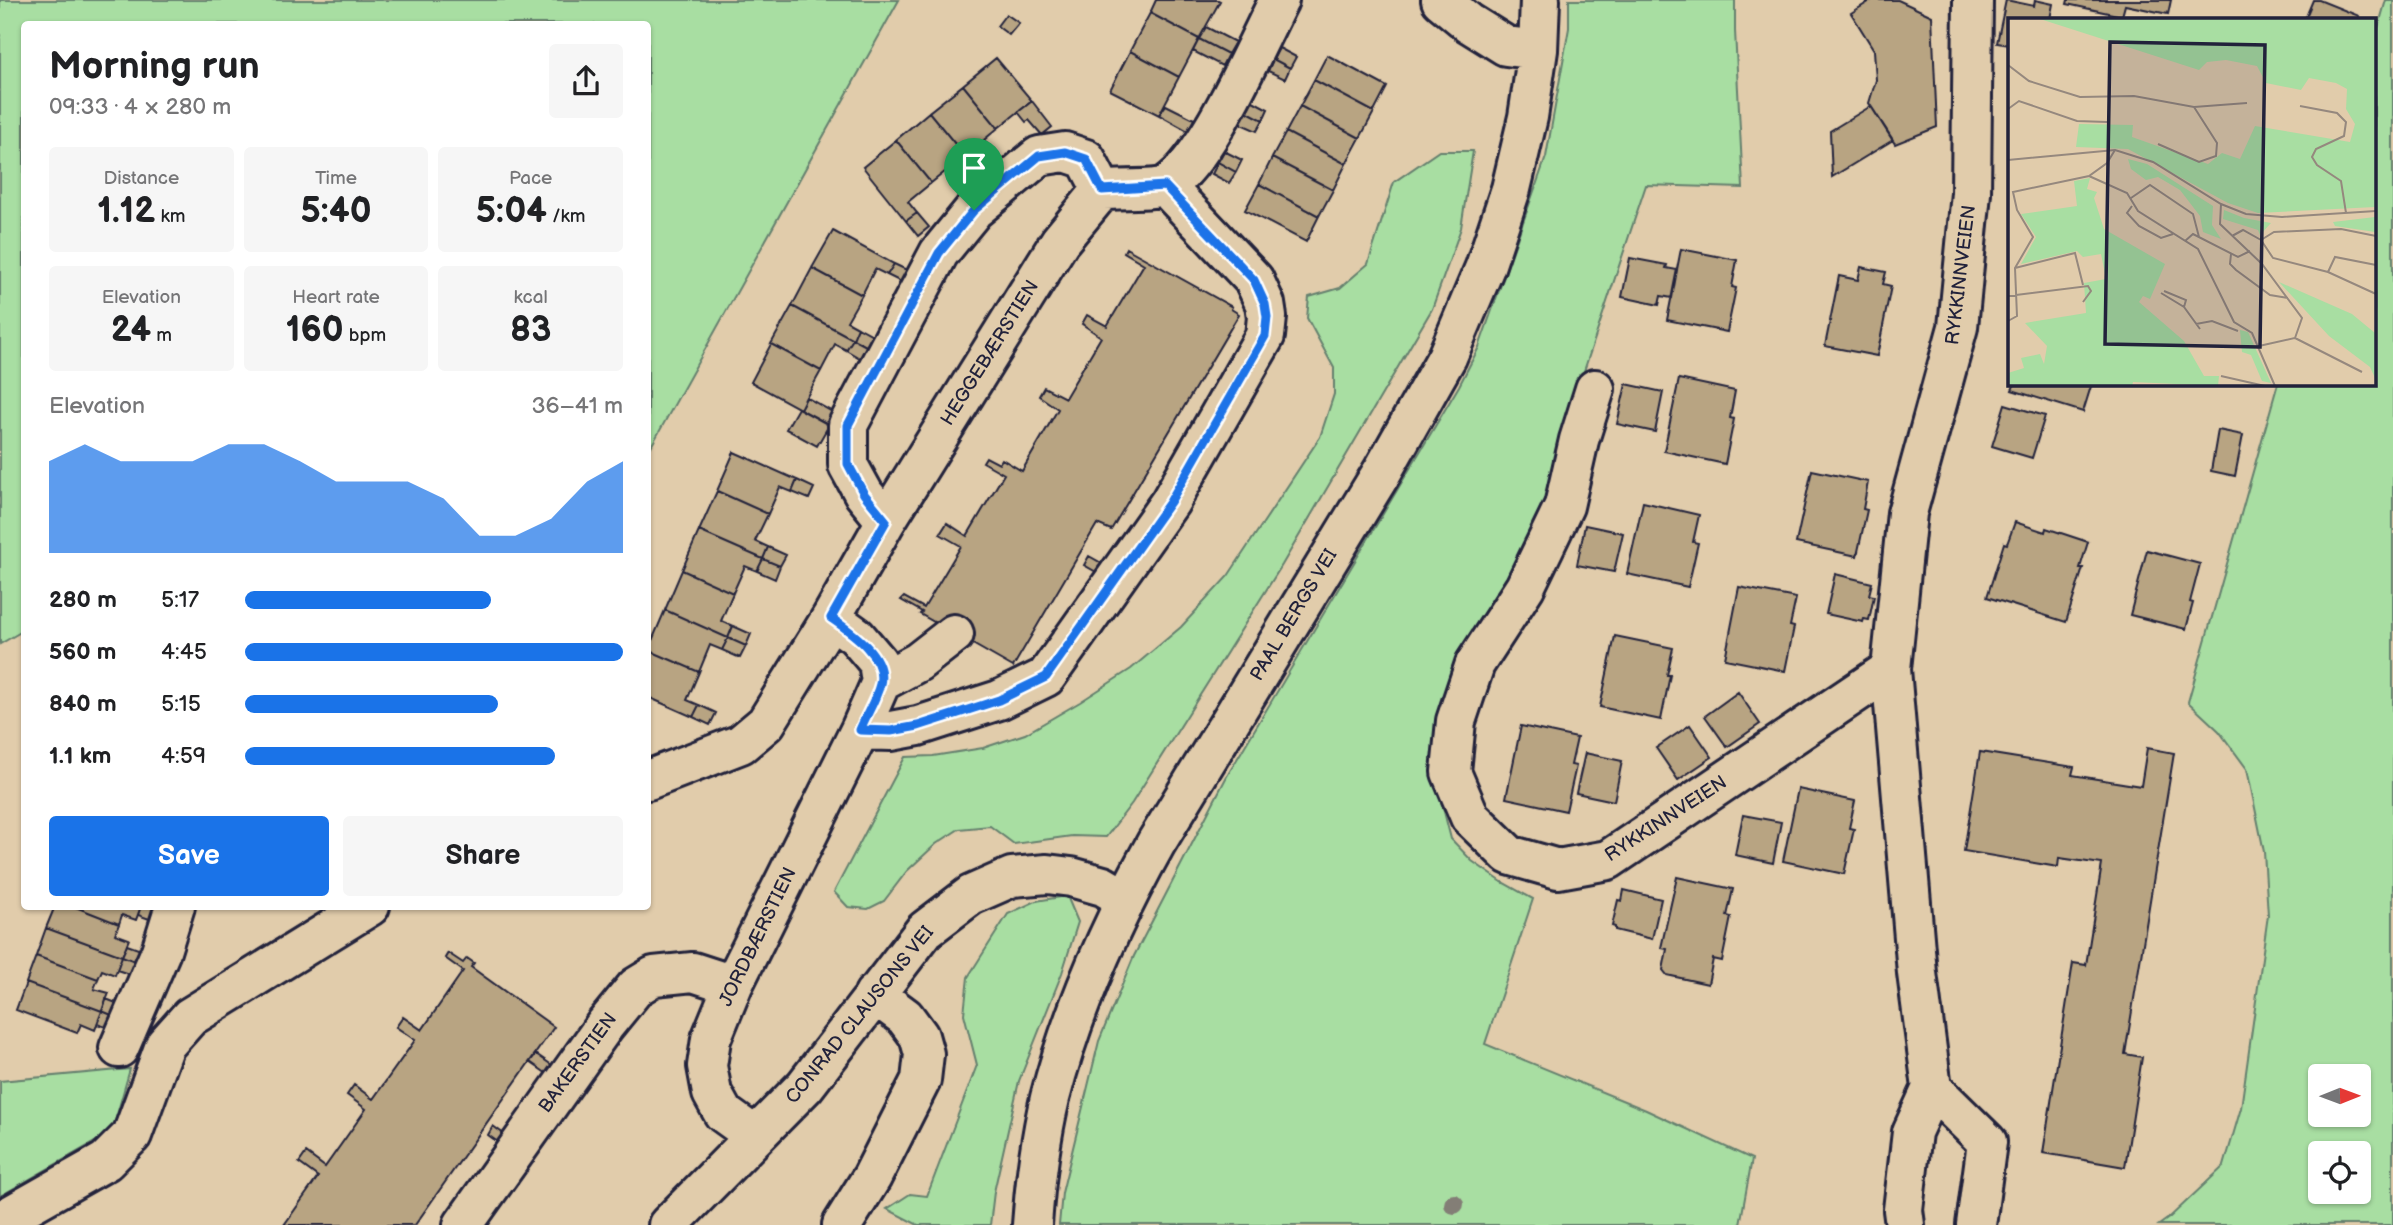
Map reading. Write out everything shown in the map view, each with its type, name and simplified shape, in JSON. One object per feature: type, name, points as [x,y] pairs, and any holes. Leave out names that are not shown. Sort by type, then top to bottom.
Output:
[{"type":"street","points":[[886,521],[864,494],[848,464],[848,425],[939,253],[974,210],[1039,156],[1065,152],[1086,159],[1102,190],[1165,186],[1198,154],[1279,0]]},
{"type":"street","points":[[1440,0],[1469,23],[1506,46],[1538,50]]},
{"type":"street","name":"PAAL BERGS VEI","points":[[1032,1225],[1036,1175],[1050,1100],[1068,1036],[1088,981],[1125,899],[1156,842],[1382,472],[1447,356],[1485,267],[1511,189],[1528,117],[1538,50],[1539,0]]},
{"type":"street","name":"RYKKINNVEIEN","points":[[1932,1088],[1917,973],[1891,669],[1907,513],[1958,327],[1971,192],[1973,0]]},
{"type":"street","points":[[860,730],[891,731],[918,726],[999,700],[1046,677],[1170,502],[1265,336],[1265,304],[1254,280],[1165,186]]},
{"type":"street","name":"HEGGEBÆRSTIEN","points":[[651,779],[741,744],[766,723],[831,618],[886,521],[1060,241],[1102,190]]},
{"type":"street","name":"RYKKINNVEIEN","points":[[1595,389],[1579,440],[1564,506],[1525,587],[1475,664],[1456,721],[1451,772],[1470,817],[1509,855],[1558,869],[1608,860],[1891,669]]},
{"type":"street","points":[[831,618],[856,636],[878,662],[881,682],[918,662],[954,634]]},
{"type":"street","name":"JORDBÆRSTIEN","points":[[755,1136],[723,1112],[712,1093],[707,1066],[711,1039],[733,985],[860,730],[881,682]]},
{"type":"street","name":"CONRAD CLAUSONS VEI","points":[[668,1225],[805,1086],[925,930],[971,895],[1012,877],[1047,874],[1102,886],[1125,899]]},
{"type":"street","points":[[119,1048],[161,951],[174,910]]},
{"type":"street","points":[[5,1221],[106,1161],[132,1135],[165,1045],[190,1017],[364,910]]},
{"type":"street","points":[[161,951],[190,1017]]},
{"type":"street","name":"BAKERSTIEN","points":[[463,1225],[605,1025],[636,987],[654,976],[693,972],[733,985]]},
{"type":"street","points":[[842,1223],[872,1177],[921,1080],[923,1054],[919,1036],[905,1017],[874,994]]},
{"type":"street","points":[[1905,1225],[1903,1210],[1912,1132],[1932,1088],[1987,1142],[1976,1225]]},
{"type":"green space","points":[[0,0],[899,0],[651,447],[651,21],[21,21],[21,632],[0,644]]},
{"type":"green space","points":[[1569,0],[1735,0],[1743,188],[1646,185],[1576,395],[1538,521],[1439,792],[1451,839],[1472,861],[1533,899],[1485,1044],[1646,1110],[1752,1159],[1740,1225],[1059,1225],[1062,1193],[1099,1041],[1134,956],[1227,776],[1459,386],[1479,347],[1546,157],[1569,28]]},
{"type":"green space","points":[[2386,0],[2393,0],[2393,1225],[2159,1225],[2224,1166],[2241,1108],[2268,915],[2264,852],[2247,769],[2219,731],[2188,702],[2277,385],[2376,385],[2376,35]]},
{"type":"green space","points":[[1439,151],[1473,151],[1461,228],[1432,309],[1282,565],[1132,803],[1106,837],[1072,836],[1014,844],[990,826],[959,829],[936,844],[907,871],[884,901],[868,909],[848,907],[834,892],[905,757],[933,756],[983,748],[1025,734],[1131,669],[1181,627],[1228,576],[1320,437],[1334,394],[1334,368],[1307,318],[1309,297],[1340,288],[1368,264],[1394,182]]},
{"type":"green space","points":[[1067,896],[1078,922],[1062,973],[1019,1081],[994,1192],[990,1225],[918,1225],[887,1209],[910,1194],[927,1196],[977,1065],[964,1014],[968,977],[1008,914],[1036,901]]},
{"type":"green space","points":[[130,1069],[112,1132],[0,1196],[0,1081]]},
{"type":"building","points":[[1156,0],[1220,1],[1199,39],[1150,13]]},
{"type":"building","points":[[1872,0],[1898,0],[1932,16],[1937,127],[1895,144],[1869,103],[1876,80],[1874,50],[1851,13]]},
{"type":"building","points":[[2006,0],[2034,6],[2035,0],[2053,4],[2050,18],[2008,18],[2008,45],[1997,43]]},
{"type":"building","points":[[2068,0],[2171,0],[2168,14],[2125,5],[2122,16],[2067,4]]},
{"type":"building","points":[[2313,0],[2359,16],[2358,18],[2305,18]]},
{"type":"building","points":[[1150,13],[1199,39],[1179,77],[1130,51]]},
{"type":"building","points":[[1006,14],[1019,23],[1009,35],[997,26]]},
{"type":"building","points":[[1206,27],[1235,42],[1228,54],[1199,39]]},
{"type":"building","points":[[1199,39],[1228,54],[1222,66],[1193,51]]},
{"type":"building","points":[[1279,48],[1296,57],[1290,68],[1273,59]]},
{"type":"building","points":[[1130,51],[1179,77],[1159,115],[1110,90]]},
{"type":"building","points":[[1327,55],[1387,87],[1374,112],[1314,80]]},
{"type":"building","points":[[996,58],[1032,101],[998,128],[963,85]]},
{"type":"building","points":[[1273,59],[1290,68],[1285,79],[1268,71]]},
{"type":"building","points":[[1314,80],[1374,112],[1360,138],[1300,106]]},
{"type":"building","points":[[963,85],[998,128],[984,140],[992,150],[973,166],[929,112]]},
{"type":"building","points":[[1251,100],[1268,109],[1263,120],[1246,111]]},
{"type":"building","points":[[1032,101],[1052,127],[1042,135],[1018,112]]},
{"type":"building","points":[[1166,105],[1194,119],[1188,131],[1159,115]]},
{"type":"building","points":[[1300,106],[1360,138],[1346,164],[1286,132]]},
{"type":"building","points":[[1871,106],[1893,140],[1832,177],[1830,131]]},
{"type":"building","points":[[1246,111],[1263,120],[1257,131],[1239,123]]},
{"type":"building","points":[[929,112],[973,166],[960,177],[951,167],[931,183],[896,140]]},
{"type":"building","points":[[1286,132],[1346,164],[1333,190],[1272,158]]},
{"type":"building","points":[[896,140],[931,183],[908,202],[917,213],[906,221],[863,167]]},
{"type":"building","points":[[1224,151],[1242,160],[1236,172],[1218,162]]},
{"type":"building","points":[[983,158],[996,173],[986,181],[973,166]]},
{"type":"building","points":[[1272,158],[1333,190],[1319,216],[1259,184]]},
{"type":"building","points":[[1218,162],[1236,172],[1229,183],[1212,174]]},
{"type":"building","points":[[973,166],[986,181],[975,190],[963,175]]},
{"type":"building","points":[[1259,184],[1319,216],[1306,242],[1245,210]]},
{"type":"building","points":[[917,213],[929,227],[918,236],[906,221]]},
{"type":"building","points":[[833,231],[894,264],[887,275],[875,269],[862,295],[812,268]]},
{"type":"building","points":[[1126,248],[1232,307],[1231,309],[1239,314],[1111,530],[1097,524],[1013,667],[920,614],[922,612],[901,600],[904,597],[924,608],[961,546],[940,534],[947,523],[967,536],[1004,474],[983,462],[986,457],[999,464],[1002,459],[1022,471],[1058,409],[1039,396],[1044,387],[1065,398],[1101,337],[1082,324],[1087,315],[1107,326],[1144,264],[1124,252]]},
{"type":"building","points":[[1681,249],[1737,260],[1732,287],[1736,288],[1727,332],[1667,320]]},
{"type":"building","points":[[1630,258],[1667,265],[1666,268],[1677,270],[1672,298],[1661,296],[1659,305],[1622,297]]},
{"type":"building","points":[[894,264],[911,272],[905,284],[887,275]]},
{"type":"building","points":[[1861,267],[1886,272],[1883,284],[1891,286],[1877,356],[1825,346],[1839,276],[1858,280]]},
{"type":"building","points":[[812,268],[862,295],[847,321],[858,327],[853,339],[792,306]]},
{"type":"building","points":[[792,306],[853,339],[846,350],[835,344],[821,371],[771,344]]},
{"type":"building","points":[[858,327],[876,337],[870,348],[853,339]]},
{"type":"building","points":[[853,339],[870,348],[863,360],[846,350]]},
{"type":"building","points":[[771,344],[821,371],[800,409],[751,382]]},
{"type":"building","points":[[1679,379],[1735,391],[1730,418],[1734,419],[1725,464],[1664,451]]},
{"type":"building","points":[[1626,384],[1663,392],[1655,432],[1617,424]]},
{"type":"building","points":[[2014,385],[2091,385],[2083,412],[2012,390]]},
{"type":"building","points":[[806,397],[834,413],[828,424],[800,409]]},
{"type":"building","points":[[2005,404],[2045,416],[2032,458],[1992,446]]},
{"type":"building","points":[[798,408],[829,425],[817,446],[786,429]]},
{"type":"building","points":[[2218,430],[2243,435],[2235,476],[2211,471]]},
{"type":"building","points":[[734,452],[797,480],[792,492],[780,487],[768,514],[717,491]]},
{"type":"building","points":[[1812,470],[1868,482],[1863,509],[1867,510],[1857,556],[1796,543]]},
{"type":"building","points":[[797,480],[814,488],[809,499],[792,492]]},
{"type":"building","points":[[717,491],[768,514],[755,541],[768,547],[763,559],[699,531]]},
{"type":"building","points":[[1643,502],[1699,515],[1693,542],[1698,543],[1688,587],[1627,574]]},
{"type":"building","points":[[2015,522],[2045,532],[2046,528],[2088,542],[2066,622],[1987,597],[2004,543],[2007,544]]},
{"type":"building","points":[[1585,525],[1623,533],[1614,572],[1577,565]]},
{"type":"building","points":[[699,531],[763,559],[757,571],[745,566],[733,593],[682,570]]},
{"type":"building","points":[[768,547],[786,555],[780,566],[763,559]]},
{"type":"building","points":[[2147,550],[2200,564],[2186,629],[2130,615]]},
{"type":"building","points":[[1089,556],[1103,564],[1098,573],[1084,565]]},
{"type":"building","points":[[763,559],[780,566],[775,579],[757,571]]},
{"type":"building","points":[[682,570],[733,593],[721,621],[733,626],[728,638],[665,610]]},
{"type":"building","points":[[1835,574],[1872,583],[1869,595],[1874,596],[1869,620],[1864,619],[1863,622],[1826,614]]},
{"type":"building","points":[[1739,587],[1796,598],[1790,626],[1794,627],[1785,671],[1725,659]]},
{"type":"building","points":[[665,610],[728,638],[722,650],[710,645],[699,672],[651,651],[651,643]]},
{"type":"building","points":[[733,626],[751,634],[746,646],[728,638]]},
{"type":"building","points":[[1615,636],[1673,648],[1661,720],[1600,707]]},
{"type":"building","points":[[728,638],[746,646],[740,658],[722,650]]},
{"type":"building","points":[[651,651],[699,672],[687,700],[699,705],[693,717],[651,698]]},
{"type":"building","points":[[1738,692],[1760,724],[1727,747],[1705,716]]},
{"type":"building","points":[[699,705],[716,713],[710,725],[693,717]]},
{"type":"building","points":[[1690,725],[1712,757],[1678,780],[1656,748]]},
{"type":"building","points":[[1521,726],[1577,738],[1571,765],[1576,766],[1566,811],[1506,798]]},
{"type":"building","points":[[2147,748],[2174,753],[2125,1054],[2142,1057],[2125,1167],[2043,1153],[2073,963],[2086,965],[2102,864],[2059,858],[2058,867],[1964,851],[1980,752],[2074,767],[2072,775],[2141,786]]},
{"type":"building","points":[[1585,753],[1622,761],[1614,801],[1576,793]]},
{"type":"building","points":[[1798,789],[1855,801],[1849,828],[1854,829],[1844,874],[1783,861]]},
{"type":"building","points":[[1743,815],[1781,822],[1773,863],[1735,855]]},
{"type":"building","points":[[1677,877],[1733,889],[1727,916],[1731,917],[1722,961],[1713,959],[1708,984],[1667,975],[1663,970],[1667,949],[1661,948]]},
{"type":"building","points":[[1624,890],[1661,899],[1652,939],[1615,930],[1612,926],[1618,900],[1622,901]]},
{"type":"building","points":[[53,910],[83,910],[119,924],[115,934],[129,939],[122,956],[46,928]]},
{"type":"building","points":[[83,910],[140,910],[136,920],[122,915],[119,924]]},
{"type":"building","points":[[140,910],[156,910],[155,921],[138,915]]},
{"type":"building","points":[[46,928],[122,956],[115,975],[102,970],[98,979],[36,956]]},
{"type":"building","points":[[127,945],[144,951],[140,963],[122,956]]},
{"type":"building","points":[[448,953],[463,963],[467,958],[474,963],[471,967],[554,1027],[415,1225],[284,1225],[318,1177],[299,1163],[306,1153],[325,1167],[366,1109],[347,1095],[354,1085],[373,1099],[415,1040],[396,1027],[403,1017],[422,1030],[463,971],[445,958]]},
{"type":"building","points":[[36,956],[98,979],[94,989],[109,993],[102,1011],[26,983]]},
{"type":"building","points":[[122,956],[140,963],[135,976],[117,970]]},
{"type":"building","points":[[26,983],[102,1011],[95,1030],[81,1024],[77,1033],[16,1010]]},
{"type":"building","points":[[106,999],[124,1006],[119,1018],[102,1011]]},
{"type":"building","points":[[102,1011],[119,1018],[114,1030],[97,1024]]},
{"type":"building","points":[[536,1054],[556,1068],[550,1076],[530,1062]]},
{"type":"building","points":[[493,1126],[508,1137],[502,1145],[488,1135]]},
{"type":"route","points":[[1065,152],[1086,159],[1102,190],[1165,186],[1254,280],[1265,304],[1265,336],[1170,502],[1046,677],[999,700],[918,726],[891,731],[860,730],[881,682],[878,662],[856,636],[831,618],[886,521],[864,494],[848,464],[848,425],[939,253],[974,210],[1039,156],[1065,152]]}]
